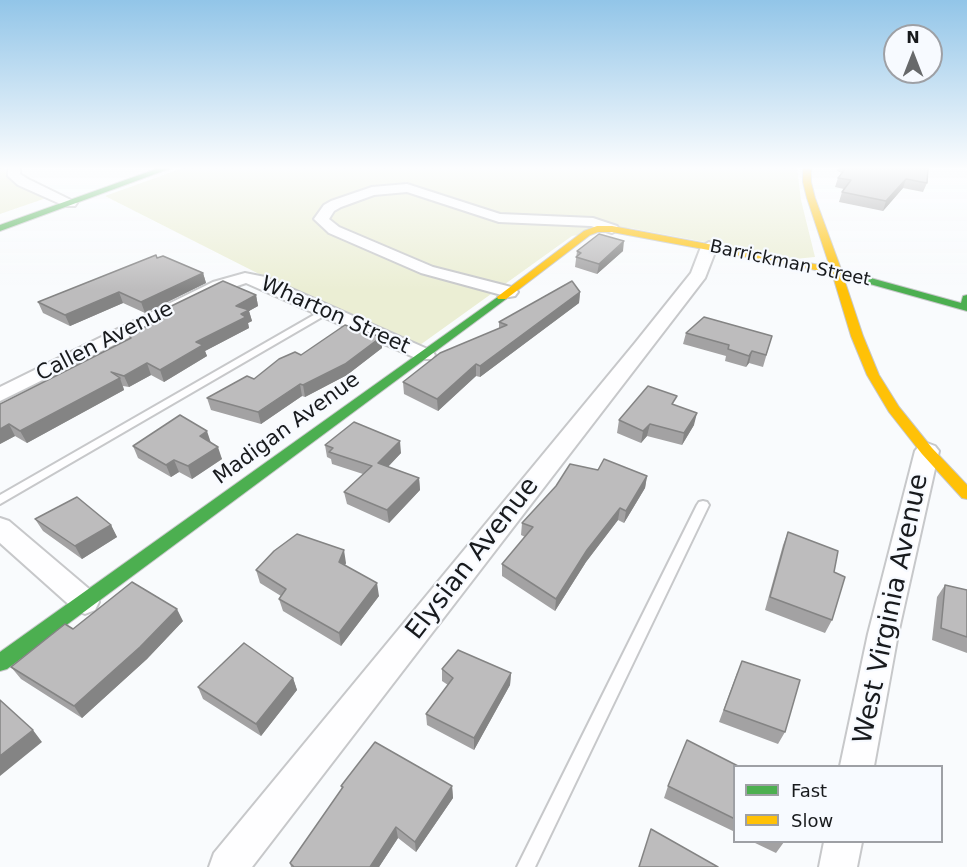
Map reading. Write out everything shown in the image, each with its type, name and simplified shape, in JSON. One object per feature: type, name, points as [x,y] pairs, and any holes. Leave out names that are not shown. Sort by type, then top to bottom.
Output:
[{"type":"street","points":[[0,214],[16,208]]},
{"type":"street","points":[[0,228],[55,208]]},
{"type":"street","name":"Barrickman Street","points":[[329,208],[321,219],[334,230],[427,270],[509,292]]},
{"type":"street","name":"Barrickman Street","points":[[467,208],[499,218],[593,222],[605,229],[836,271],[966,303]]},
{"type":"street","points":[[816,208],[857,336],[873,375],[894,409],[927,451],[967,494]]},
{"type":"street","name":"Madigan Avenue","points":[[0,663],[425,355],[587,233],[605,229]]},
{"type":"street","name":"Elysian Avenue","points":[[228,867],[699,273],[709,247]]},
{"type":"street","name":"Wharton Street","points":[[245,278],[259,281],[425,355]]},
{"type":"street","name":"Callen Avenue","points":[[0,395],[219,286],[245,278]]},
{"type":"street","name":"West Virginia Avenue","points":[[857,765],[883,634],[927,451]]},
{"type":"street","points":[[0,528],[85,602]]},
{"type":"street","points":[[838,867],[843,843]]},
{"type":"lane","points":[[0,500],[326,311]]},
{"type":"lane","points":[[526,867],[703,506]]},
{"type":"green space","points":[[0,208],[16,208],[0,214]]},
{"type":"green space","points":[[130,208],[803,208],[815,257],[795,259],[630,228],[572,236],[420,345],[263,276]]},
{"type":"building","points":[[599,234],[624,241],[599,264],[576,257],[581,253],[577,251]]},
{"type":"building","points":[[156,255],[157,258],[163,256],[203,273],[141,302],[119,292],[65,315],[38,302]]},
{"type":"building","points":[[223,281],[256,295],[236,306],[249,310],[241,314],[246,317],[196,342],[203,345],[160,370],[147,363],[124,376],[111,372],[120,378],[20,431],[9,424],[0,429],[0,404],[131,338],[129,335],[169,315],[161,311]]},
{"type":"building","points":[[572,281],[580,292],[480,366],[476,364],[437,399],[403,382],[440,353],[507,325],[499,322]]},
{"type":"building","points":[[704,317],[772,336],[766,355],[752,351],[749,356],[728,349],[729,345],[686,333]]},
{"type":"building","points":[[345,325],[381,337],[345,364],[303,385],[300,384],[258,412],[207,398],[247,376],[254,379],[279,359],[295,352],[301,355]]},
{"type":"building","points":[[648,386],[677,396],[672,404],[697,413],[684,433],[650,424],[643,431],[619,420]]},
{"type":"building","points":[[180,415],[207,431],[200,436],[218,447],[188,466],[174,460],[166,465],[133,446]]},
{"type":"building","points":[[354,422],[400,441],[378,463],[419,478],[387,510],[344,492],[372,466],[329,452],[333,448],[325,445]]},
{"type":"building","points":[[604,459],[647,476],[626,511],[620,508],[587,550],[556,599],[502,564],[533,527],[522,523],[556,486],[570,464],[598,470]]},
{"type":"building","points":[[77,497],[111,525],[75,546],[35,519]]},
{"type":"building","points":[[788,532],[838,551],[834,572],[845,577],[832,620],[770,597]]},
{"type":"building","points":[[297,534],[344,550],[339,562],[377,583],[339,633],[279,599],[286,589],[256,570],[274,551]]},
{"type":"building","points":[[132,582],[177,609],[140,647],[74,706],[11,667],[65,624],[73,629]]},
{"type":"building","points":[[945,585],[967,590],[967,637],[941,628]]},
{"type":"building","points":[[244,643],[293,678],[256,724],[198,687]]},
{"type":"building","points":[[458,650],[511,673],[474,738],[426,714],[453,678],[442,669]]},
{"type":"building","points":[[742,661],[800,680],[785,732],[724,710]]},
{"type":"building","points":[[0,700],[33,730],[0,756]]},
{"type":"building","points":[[687,740],[736,765],[733,765],[733,818],[668,786]]},
{"type":"building","points":[[375,742],[452,786],[415,842],[396,827],[370,867],[294,867],[290,863],[343,787],[341,786]]},
{"type":"building","points":[[651,829],[718,867],[639,867]]},
{"type":"traffic: fast","points":[[0,228],[54,208]]},
{"type":"traffic: fast","points":[[856,277],[965,308],[967,298]]},
{"type":"traffic: fast","points":[[0,663],[502,297]]},
{"type":"traffic: slow","points":[[816,208],[857,336],[873,375],[894,409],[927,451],[967,494]]},
{"type":"traffic: slow","points":[[502,297],[587,233],[597,229],[612,229],[836,271],[856,277]]}]
